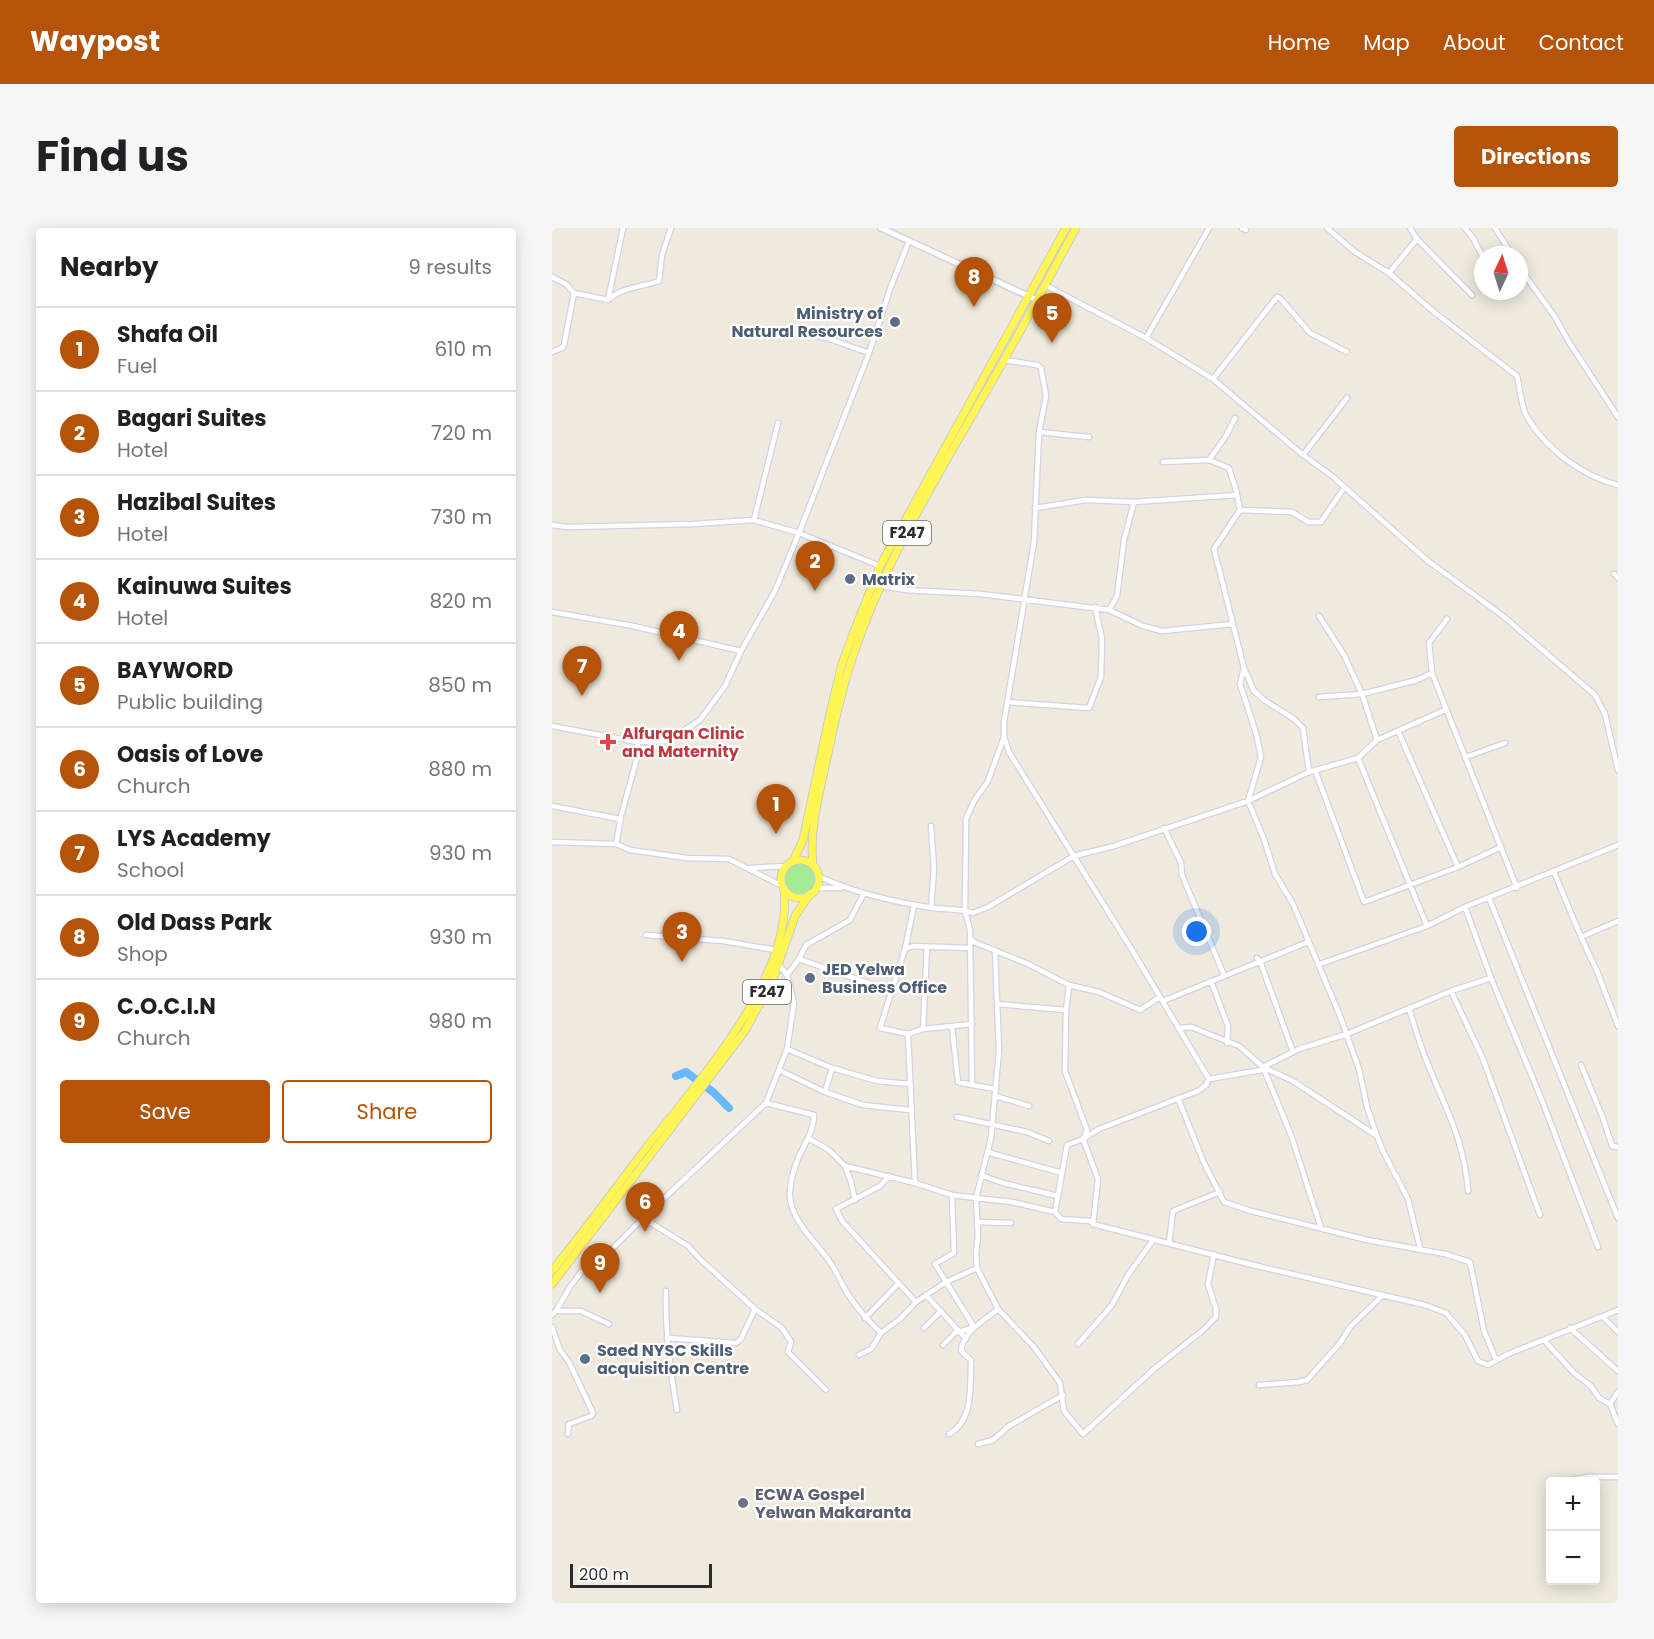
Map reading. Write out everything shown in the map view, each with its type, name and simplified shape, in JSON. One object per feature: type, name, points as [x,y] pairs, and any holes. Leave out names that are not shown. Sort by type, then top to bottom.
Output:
[{"type":"main road","name":"F247","points":[[705,1079],[744,1017],[766,976],[776,950],[786,914],[782,873],[803,840],[830,713],[843,664],[880,566],[1066,228]]},
{"type":"main road","name":"F247","points":[[552,1271],[752,1021],[779,965],[795,916],[813,891],[818,876],[813,865],[812,836],[837,711],[853,655],[881,586],[969,420],[1076,228]]},
{"type":"main road","points":[[789,864],[801,860],[813,865]]},
{"type":"main road","points":[[783,887],[794,897],[802,897],[813,891]]},
{"type":"main road","name":"F247","points":[[552,1284],[696,1090]]},
{"type":"street","points":[[608,300],[623,228]]},
{"type":"street","points":[[608,300],[620,290],[638,288],[659,281],[662,255],[671,228]]},
{"type":"street","points":[[881,228],[1037,300]]},
{"type":"street","points":[[1146,338],[1209,228]]},
{"type":"street","points":[[1327,228],[1355,252],[1389,273],[1434,312],[1517,376],[1526,416],[1551,446],[1584,473],[1618,485]]},
{"type":"street","points":[[1410,228],[1417,239],[1472,295]]},
{"type":"street","points":[[1465,228],[1477,246]]},
{"type":"street","points":[[1495,228],[1506,246]]},
{"type":"street","points":[[1389,273],[1417,239]]},
{"type":"street","points":[[552,726],[637,742],[668,741],[700,720],[725,687],[741,651],[775,591],[799,533],[869,353],[891,286],[909,242]]},
{"type":"street","points":[[552,277],[566,284],[574,293],[608,300]]},
{"type":"street","points":[[1528,283],[1555,317],[1618,417]]},
{"type":"street","points":[[1046,285],[1146,338],[1213,379],[1303,455],[1332,476],[1428,561],[1503,616],[1595,695],[1605,714],[1618,770]]},
{"type":"street","points":[[552,352],[564,345],[574,293]]},
{"type":"street","points":[[1213,379],[1277,297],[1310,333],[1347,352]]},
{"type":"street","points":[[799,332],[848,344],[869,353]]},
{"type":"street","points":[[972,1085],[970,938],[966,910],[966,819],[974,801],[988,781],[1004,737],[1007,702],[1034,542],[1040,432],[1046,396],[1041,368],[1037,365],[1004,360]]},
{"type":"street","points":[[1303,455],[1347,398]]},
{"type":"street","points":[[1209,460],[1226,436],[1235,418]]},
{"type":"street","points":[[754,520],[778,423]]},
{"type":"street","points":[[1040,432],[1089,436]]},
{"type":"street","points":[[1163,462],[1209,460],[1229,468],[1238,495],[1240,510],[1214,549],[1244,668],[1254,691],[1303,728],[1312,771],[1364,902],[1458,867],[1501,848]]},
{"type":"street","points":[[1240,510],[1292,512],[1308,522],[1321,522],[1342,491]]},
{"type":"street","points":[[1035,508],[1086,500],[1134,502],[1238,495]]},
{"type":"street","points":[[1109,610],[1116,596],[1124,540],[1134,502]]},
{"type":"street","points":[[552,525],[566,527],[624,526],[754,520],[799,533],[880,566]]},
{"type":"street","points":[[881,586],[906,590],[981,594],[1109,610],[1143,626],[1162,631],[1233,624]]},
{"type":"street","points":[[1007,702],[1089,708],[1101,677],[1102,639],[1095,608]]},
{"type":"street","points":[[552,612],[633,626],[741,651]]},
{"type":"street","points":[[1319,616],[1344,655],[1362,694],[1377,740]]},
{"type":"street","points":[[1447,619],[1429,643],[1431,673],[1517,888]]},
{"type":"street","points":[[1244,668],[1240,684],[1256,733],[1261,757],[1248,801],[1264,839],[1275,874],[1293,904],[1308,942],[1320,964],[1347,1034],[1359,1069],[1367,1107],[1383,1151],[1408,1199],[1420,1248]]},
{"type":"street","points":[[1319,697],[1362,694],[1416,680],[1431,673]]},
{"type":"street","points":[[818,876],[843,888],[914,905],[955,911],[966,910],[973,913],[988,907],[1074,856],[1114,846],[1248,801],[1312,771],[1358,758],[1377,740],[1445,710]]},
{"type":"street","points":[[1398,730],[1458,867]]},
{"type":"street","points":[[1004,737],[1010,752],[1209,1079]]},
{"type":"street","points":[[616,844],[620,819],[639,751],[637,742]]},
{"type":"street","points":[[1466,757],[1505,743]]},
{"type":"street","points":[[1358,758],[1427,926]]},
{"type":"street","points":[[552,806],[620,819]]},
{"type":"street","points":[[931,826],[934,869],[931,908]]},
{"type":"street","points":[[1164,828],[1181,863],[1182,875],[1224,975]]},
{"type":"street","points":[[552,842],[616,844],[630,850],[687,858],[729,859],[783,887]]},
{"type":"street","points":[[1320,964],[1427,926],[1465,907],[1517,888],[1618,845]]},
{"type":"street","points":[[748,868],[789,864]]},
{"type":"street","points":[[1554,872],[1617,1022]]},
{"type":"street","points":[[813,891],[843,888]]},
{"type":"street","points":[[787,975],[810,941],[845,925],[850,920],[864,893]]},
{"type":"street","points":[[1489,898],[1618,1218]]},
{"type":"street","points":[[914,905],[905,949],[880,1028],[908,1034],[923,1029],[972,1024]]},
{"type":"street","points":[[1465,907],[1598,1247]]},
{"type":"street","points":[[1581,937],[1618,921]]},
{"type":"street","points":[[646,935],[723,941],[776,950]]},
{"type":"street","points":[[970,938],[995,952],[1028,964],[1069,986],[1099,992],[1140,1010],[1258,960],[1308,942]]},
{"type":"street","points":[[905,949],[913,946],[970,948]]},
{"type":"street","points":[[923,1029],[927,946]]},
{"type":"street","points":[[995,952],[999,1050],[992,1125],[976,1198],[977,1268],[998,1310],[1046,1362],[1060,1383],[1064,1411],[1083,1434],[1154,1369],[1216,1317],[1216,1309],[1208,1284],[1214,1254]]},
{"type":"street","points":[[799,959],[891,992]]},
{"type":"street","points":[[1258,960],[1293,1052]]},
{"type":"street","points":[[554,1313],[581,1272],[602,1260],[643,1218],[766,1103],[787,1050],[794,1003],[787,975],[779,965]]},
{"type":"street","points":[[1209,1079],[1262,1068],[1293,1052],[1347,1034],[1451,991],[1491,978]]},
{"type":"street","points":[[1211,981],[1228,1026],[1227,1043]]},
{"type":"street","points":[[1069,986],[1066,1010],[1065,1071],[1087,1130],[1083,1138],[1098,1179],[1093,1224]]},
{"type":"street","points":[[1451,991],[1483,1059],[1540,1215]]},
{"type":"street","points":[[997,1004],[1066,1010]]},
{"type":"street","points":[[1409,1008],[1425,1057],[1449,1113],[1467,1166],[1468,1191]]},
{"type":"street","points":[[952,1027],[958,1082],[996,1089]]},
{"type":"street","points":[[1179,1028],[1191,1027],[1239,1046],[1262,1068],[1293,1081],[1377,1136]]},
{"type":"street","points":[[908,1034],[915,1183]]},
{"type":"street","points":[[787,1050],[832,1068],[877,1081],[910,1084]]},
{"type":"street","points":[[1581,1065],[1612,1146],[1618,1147]]},
{"type":"street","points":[[825,1092],[832,1068]]},
{"type":"street","points":[[1262,1068],[1291,1135],[1321,1228]]},
{"type":"street","points":[[779,1071],[825,1092],[864,1105],[910,1110]]},
{"type":"street","points":[[1055,1212],[1067,1144],[1099,1129],[1198,1091],[1206,1085],[1209,1079]]},
{"type":"street","points":[[995,1096],[1029,1106]]},
{"type":"street","points":[[1178,1098],[1204,1163],[1224,1202],[1367,1240],[1420,1248],[1470,1262],[1484,1331],[1496,1359]]},
{"type":"street","points":[[766,1103],[814,1115],[808,1138],[795,1166],[790,1192],[791,1202],[798,1219],[832,1265],[847,1294],[865,1318],[881,1333]]},
{"type":"street","points":[[957,1117],[1027,1132],[1048,1141]]},
{"type":"street","points":[[808,1138],[829,1150],[844,1166],[855,1200]]},
{"type":"street","points":[[987,1152],[1062,1173]]},
{"type":"street","points":[[844,1166],[889,1176],[952,1195],[1012,1202],[1055,1212],[1061,1219],[1090,1221],[1093,1224],[1425,1305],[1446,1313],[1465,1335],[1478,1361],[1488,1365],[1496,1359],[1618,1310]]},
{"type":"street","points":[[981,1175],[1058,1196]]},
{"type":"street","points":[[889,1176],[880,1186],[836,1209],[842,1221],[916,1302]]},
{"type":"street","points":[[1169,1243],[1173,1212],[1220,1192]]},
{"type":"street","points":[[952,1195],[954,1253],[935,1264],[974,1327]]},
{"type":"street","points":[[643,1218],[688,1246],[755,1309],[782,1328],[791,1342],[788,1353],[826,1390]]},
{"type":"street","points":[[977,1222],[1011,1223]]},
{"type":"street","points":[[1078,1344],[1112,1305],[1128,1275],[1154,1239]]},
{"type":"street","points":[[859,1355],[871,1349],[881,1333],[901,1318],[916,1302],[946,1282],[977,1268]]},
{"type":"street","points":[[865,1318],[899,1283]]},
{"type":"street","points":[[666,1292],[667,1338],[676,1410]]},
{"type":"street","points":[[926,1295],[966,1339]]},
{"type":"street","points":[[1259,1386],[1307,1380],[1340,1343],[1350,1327],[1383,1295]]},
{"type":"street","points":[[667,1338],[736,1342],[741,1339],[755,1309]]},
{"type":"street","points":[[949,1434],[956,1430],[970,1405],[971,1360],[961,1351],[962,1345],[974,1327],[998,1310]]},
{"type":"street","points":[[554,1313],[581,1311],[609,1324]]},
{"type":"street","points":[[924,1328],[940,1311]]},
{"type":"street","points":[[1603,1317],[1618,1332]]},
{"type":"street","points":[[552,1327],[560,1350],[570,1362],[593,1413],[591,1416],[569,1424],[568,1434]]},
{"type":"street","points":[[943,1345],[958,1331],[974,1327]]},
{"type":"street","points":[[1570,1328],[1618,1371]]},
{"type":"street","points":[[1544,1340],[1574,1373],[1591,1386],[1599,1398],[1610,1404],[1618,1424]]},
{"type":"street","points":[[1610,1404],[1618,1392]]},
{"type":"street","points":[[978,1444],[993,1440],[1010,1426],[1063,1395]]},
{"type":"street","points":[[1600,1477],[1618,1477]]},
{"type":"green space","points":[[800,863],[812,867],[816,879],[812,891],[800,895],[788,891],[784,879],[788,867]]},
{"type":"waterway","points":[[676,1076],[686,1072],[713,1092],[729,1108]]},
{"type":"place","name":"Old Dass Park","points":[[974,307]]},
{"type":"place","name":"Ministry of Natural Resources","points":[[895,322]]},
{"type":"place","name":"BAYWORD","points":[[1052,343]]},
{"type":"place","name":"Matrix","points":[[850,579]]},
{"type":"place","name":"Bagari Suites","points":[[815,591]]},
{"type":"place","name":"Kainuwa Suites","points":[[679,661]]},
{"type":"place","name":"LYS Academy","points":[[582,696]]},
{"type":"place","name":"Alfurqan Clinic and Maternity","points":[[608,742]]},
{"type":"place","name":"Shafa Oil","points":[[776,834]]},
{"type":"place","name":"Hazibal Suites","points":[[682,962]]},
{"type":"place","name":"JED Yelwa Business Office","points":[[810,978]]},
{"type":"place","name":"Oasis of Love","points":[[645,1232]]},
{"type":"place","name":"C.O.C.I.N","points":[[600,1293]]},
{"type":"place","name":"Saed NYSC Skills acquisition Centre","points":[[585,1359]]},
{"type":"place","name":"ECWA Gospel Yelwan Makaranta","points":[[743,1503]]}]
